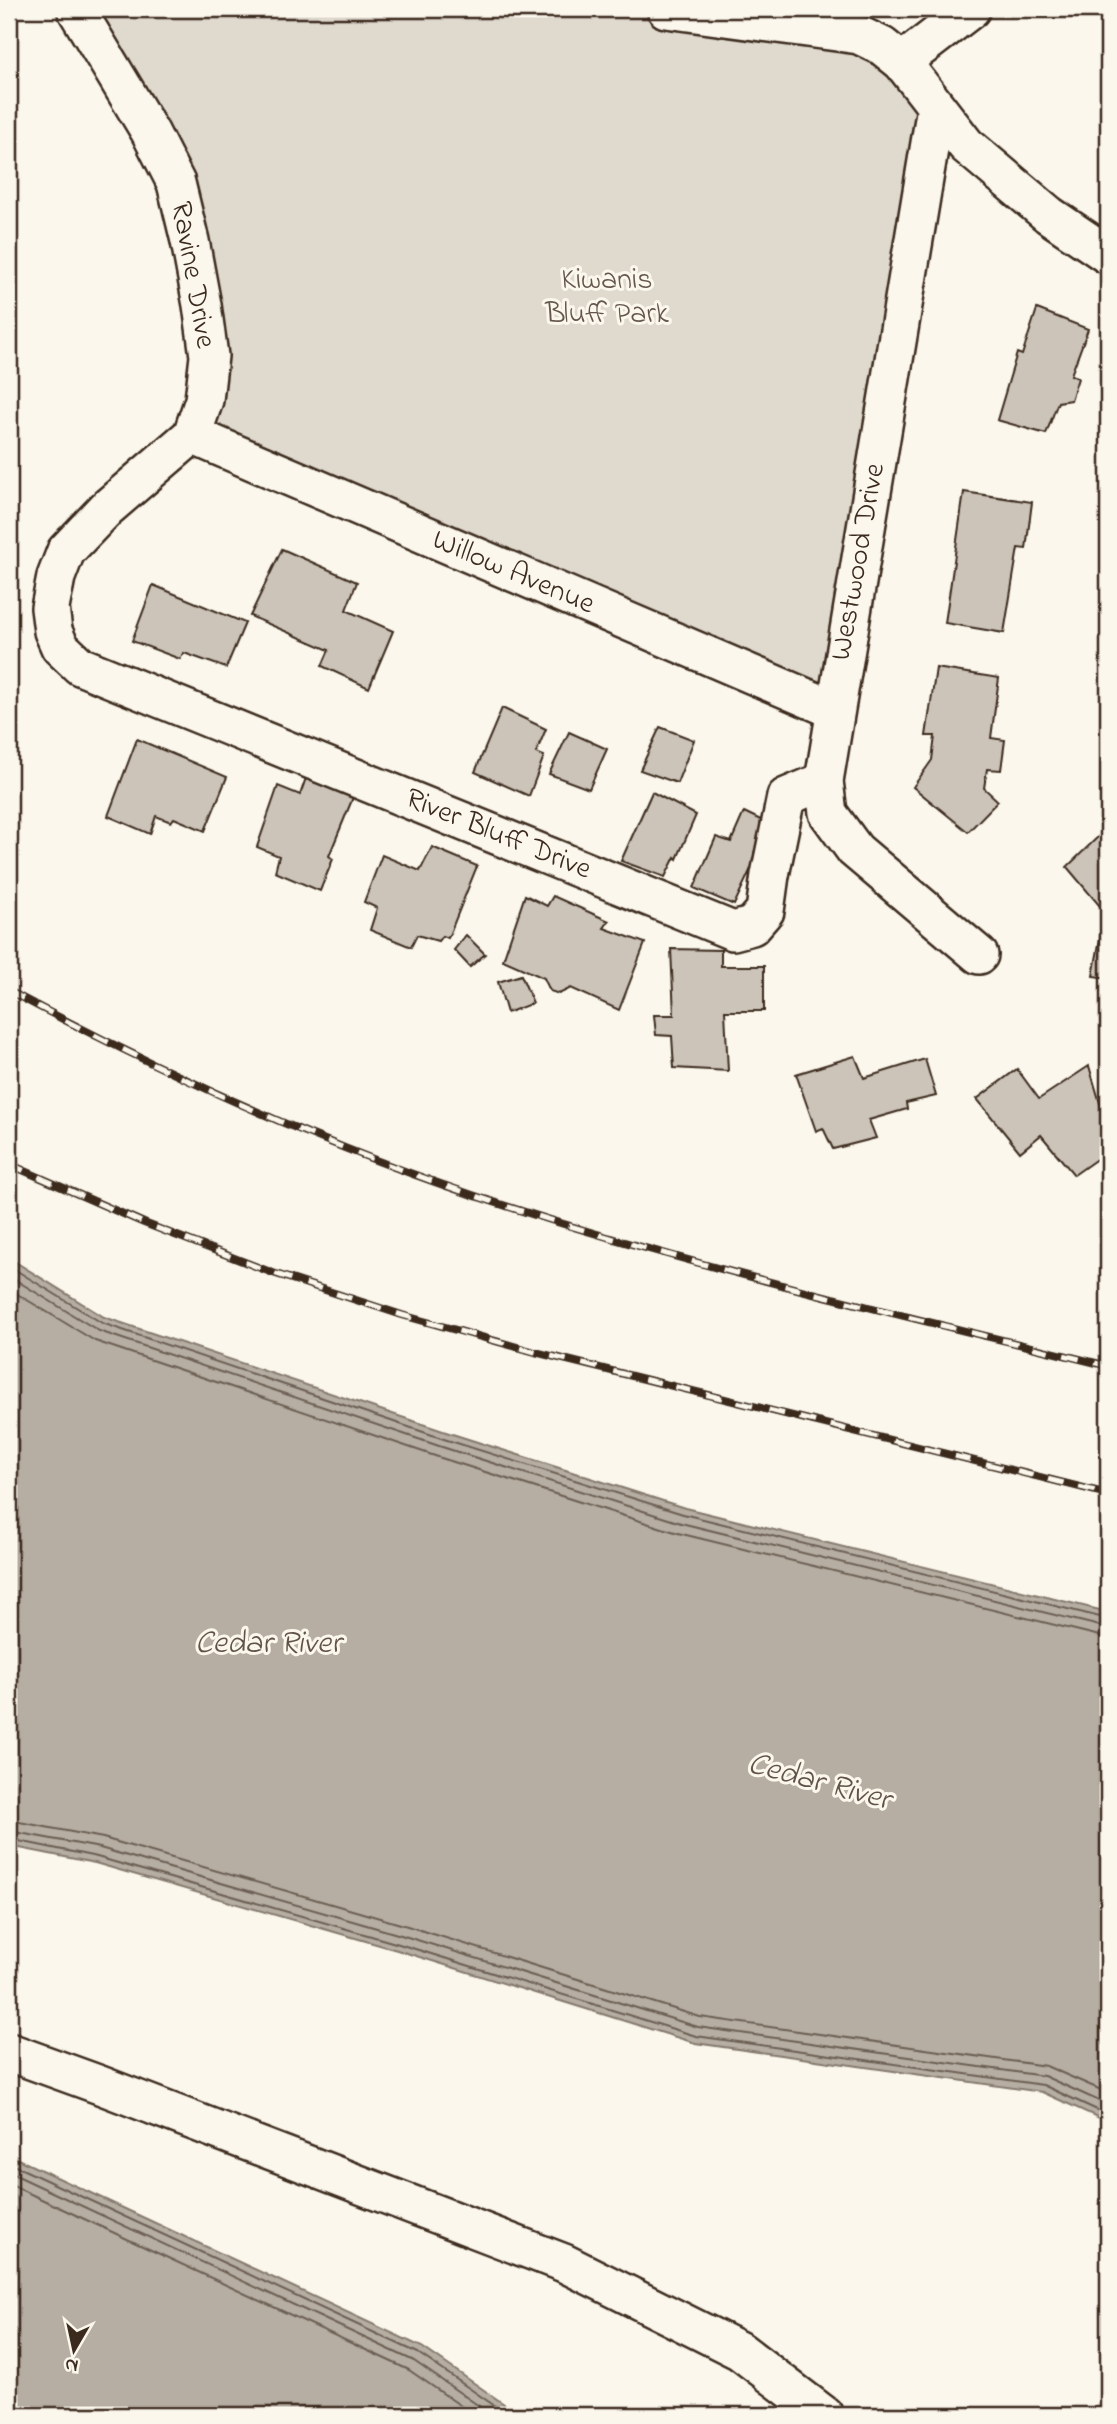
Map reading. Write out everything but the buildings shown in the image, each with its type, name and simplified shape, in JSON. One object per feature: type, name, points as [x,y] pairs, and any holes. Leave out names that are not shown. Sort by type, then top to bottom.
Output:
[{"type":"street","name":"Ravine Drive","points":[[76,9],[150,132],[176,183],[197,279],[209,356],[204,400],[192,435]]},
{"type":"street","points":[[666,9],[859,35],[882,46],[902,62],[966,145],[1049,215],[1108,255]]},
{"type":"street","points":[[902,62],[971,9]]},
{"type":"street","name":"Westwood Drive","points":[[936,107],[824,781],[828,813],[855,850],[979,954]]},
{"type":"street","name":"River Bluff Drive","points":[[192,435],[116,500],[66,551],[56,577],[50,608],[51,620],[60,647],[80,666],[733,931],[751,926],[765,911],[786,797],[824,781]]},
{"type":"street","name":"Willow Avenue","points":[[192,435],[835,710]]},
{"type":"street","points":[[9,2052],[564,2263],[740,2351],[824,2415]]},
{"type":"green space","name":"Kiwanis Bluff Park","points":[[74,9],[666,9],[859,35],[936,107],[835,710],[192,435],[204,400],[176,183]]},
{"type":"water","name":"Cedar River","points":[[9,1258],[104,1317],[446,1432],[685,1508],[1108,1612],[1108,2122],[1042,2092],[695,2043],[397,1950],[95,1863],[9,1846]]},
{"type":"water","points":[[9,2155],[422,2347],[520,2415],[9,2415]]},
{"type":"railway","points":[[9,991],[129,1052],[251,1109],[376,1160],[503,1205],[728,1271],[1108,1366]]},
{"type":"railway","points":[[9,1164],[144,1223],[273,1273],[402,1315],[535,1352],[1108,1494]]}]
